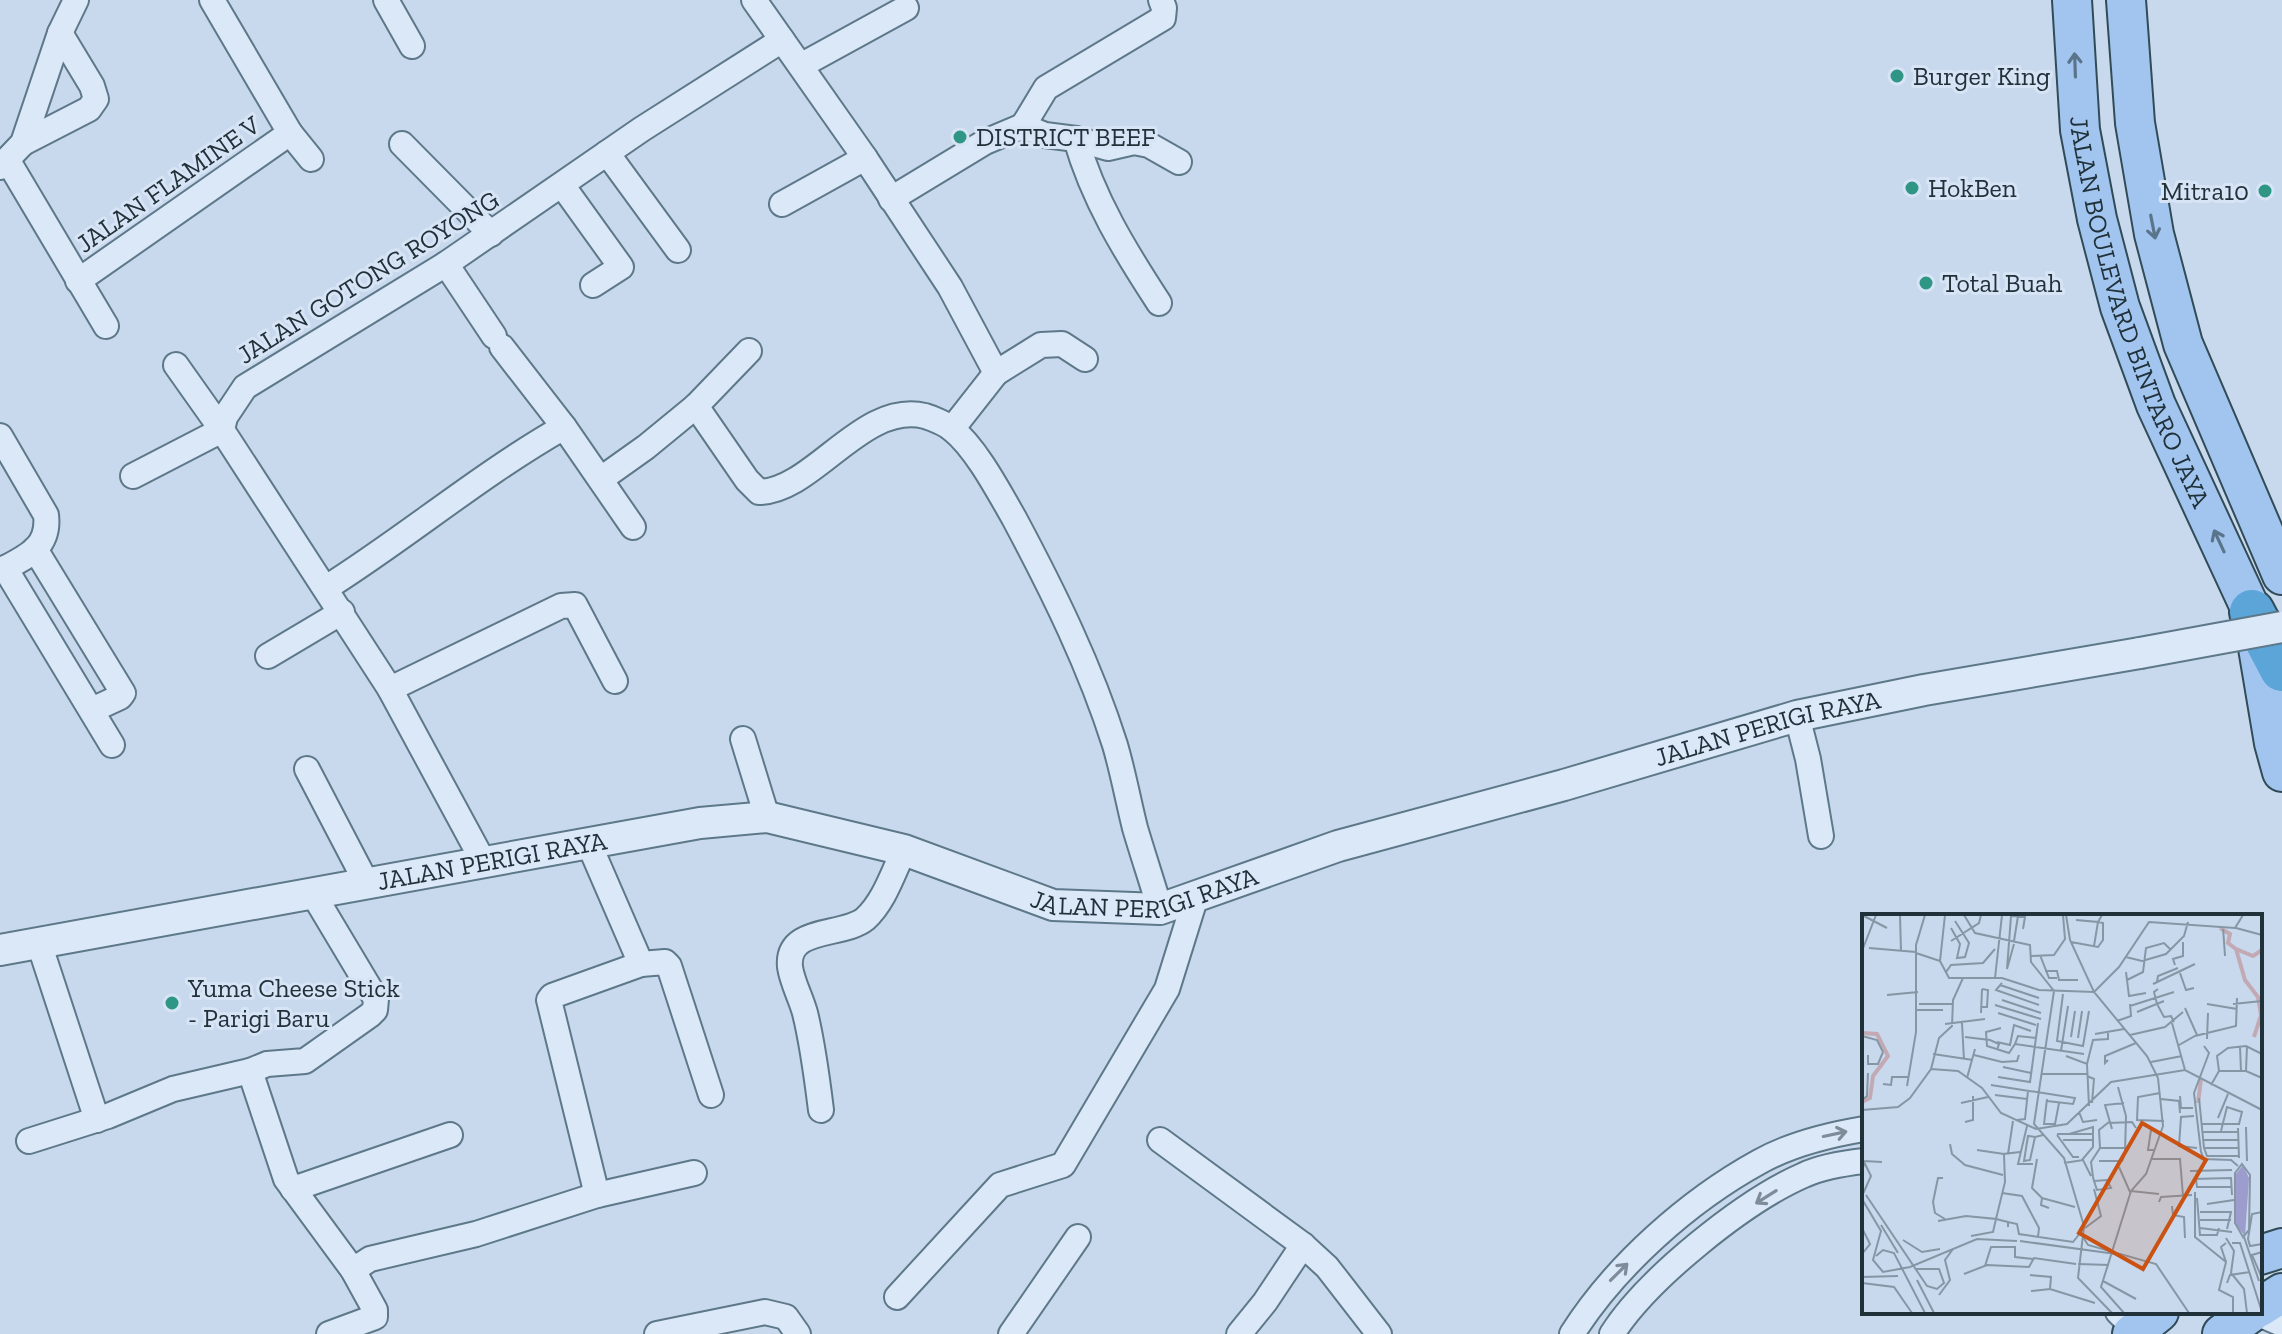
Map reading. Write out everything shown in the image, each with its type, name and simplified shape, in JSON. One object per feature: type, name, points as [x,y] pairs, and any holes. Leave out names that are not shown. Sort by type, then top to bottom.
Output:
[{"type":"highway","points":[[2267,619],[2282,669]]},
{"type":"main road","name":"JALAN BOULEVARD BINTARO JAYA","points":[[2072,0],[2080,130],[2097,219],[2120,307],[2156,405],[2267,619],[2274,743],[2282,772]]},
{"type":"main road","name":"JALAN BOULEVARD BINTARO JAYA","points":[[2126,0],[2140,151],[2154,234],[2183,344],[2282,575]]},
{"type":"main road","points":[[2262,1254],[2282,1248]]},
{"type":"main road","points":[[2262,1306],[2282,1293]]},
{"type":"main road","points":[[2222,1334],[2250,1314]]},
{"type":"street","points":[[10,157],[76,0]]},
{"type":"street","name":"JALAN FLAMINE V","points":[[212,0],[290,133],[311,159]]},
{"type":"street","points":[[386,0],[412,46]]},
{"type":"street","points":[[754,0],[802,65],[950,287],[996,373]]},
{"type":"street","points":[[891,199],[985,142],[1023,126],[1046,88],[1163,18],[1161,0]]},
{"type":"street","points":[[802,65],[906,8]]},
{"type":"street","points":[[10,157],[89,109],[96,99],[92,86],[60,33]]},
{"type":"street","name":"JALAN GOTONG ROYONG","points":[[222,430],[225,417],[245,387],[446,264],[607,153],[782,40]]},
{"type":"street","points":[[1023,126],[1045,135],[1108,148],[1134,142],[1149,145],[1179,162]]},
{"type":"street","name":"JALAN FLAMINE V","points":[[78,281],[290,133]]},
{"type":"street","points":[[1076,139],[1086,173],[1120,243],[1159,303]]},
{"type":"street","points":[[402,144],[491,234]]},
{"type":"street","points":[[607,153],[678,250]]},
{"type":"street","points":[[10,157],[106,326]]},
{"type":"street","points":[[782,204],[865,158]]},
{"type":"street","points":[[562,185],[621,267],[593,285]]},
{"type":"street","points":[[446,264],[633,527]]},
{"type":"street","points":[[952,429],[996,373],[1041,345],[1062,344],[1085,359]]},
{"type":"street","points":[[601,479],[696,406],[749,351]]},
{"type":"street","points":[[176,365],[222,430],[390,689],[483,861]]},
{"type":"street","points":[[696,406],[747,480],[759,492],[771,492],[808,473],[848,439],[892,417],[924,416],[952,429],[989,472],[1083,657],[1115,746],[1135,828],[1160,909]]},
{"type":"street","points":[[326,588],[382,553],[525,449],[564,427]]},
{"type":"street","points":[[133,476],[222,430]]},
{"type":"street","points":[[0,436],[46,515],[48,528],[46,537],[35,549],[3,570],[112,745]]},
{"type":"street","points":[[35,549],[123,693],[92,710]]},
{"type":"street","points":[[390,689],[561,606],[575,605],[615,681]]},
{"type":"street","points":[[268,656],[342,612]]},
{"type":"street","name":"JALAN PERIGI RAYA","points":[[0,950],[700,823],[767,817],[904,850],[1053,905],[1160,909],[1338,846],[1564,785],[1797,716],[1924,690],[2140,653],[2267,619]]},
{"type":"street","points":[[1797,716],[1821,836]]},
{"type":"street","points":[[743,739],[767,817]]},
{"type":"street","points":[[307,769],[366,882]]},
{"type":"street","points":[[589,844],[641,964]]},
{"type":"street","points":[[821,1110],[805,1015],[790,965],[795,946],[809,935],[838,932],[861,922],[876,909],[904,850]]},
{"type":"street","points":[[29,1141],[97,1120],[173,1089],[267,1064],[305,1061],[375,1010],[376,999],[312,892]]},
{"type":"street","points":[[897,1297],[1000,1185],[1063,1165],[1167,989],[1196,896]]},
{"type":"street","points":[[39,943],[97,1120]]},
{"type":"street","points":[[597,1195],[549,1000],[552,996],[641,964],[659,961],[669,966],[711,1095]]},
{"type":"street","points":[[250,1071],[286,1179],[353,1270],[375,1310],[375,1317],[329,1334]]},
{"type":"street","points":[[1572,1334],[1615,1276],[1682,1215],[1731,1180],[1760,1161],[1801,1144],[1862,1129]]},
{"type":"street","points":[[293,1189],[450,1135]]},
{"type":"street","points":[[1160,1140],[1303,1245],[1327,1267],[1379,1334]]},
{"type":"street","points":[[1612,1334],[1639,1298],[1745,1209],[1807,1174],[1862,1161]]},
{"type":"street","points":[[353,1270],[370,1259],[476,1234],[597,1195],[694,1173]]},
{"type":"street","points":[[1011,1334],[1078,1237]]},
{"type":"street","points":[[1242,1333],[1303,1245]]},
{"type":"street","points":[[659,1334],[765,1312],[792,1325]]},
{"type":"street","points":[[2258,1314],[2282,1324]]},
{"type":"place","name":"Burger King","points":[[1897,76]]},
{"type":"place","name":"DISTRICT BEEF","points":[[960,137]]},
{"type":"place","name":"HokBen","points":[[1912,188]]},
{"type":"place","name":"Mitra10","points":[[2265,191]]},
{"type":"place","name":"Total Buah","points":[[1926,283]]},
{"type":"place","name":"Yuma Cheese Stick - Parigi Baru","points":[[172,1003]]}]
